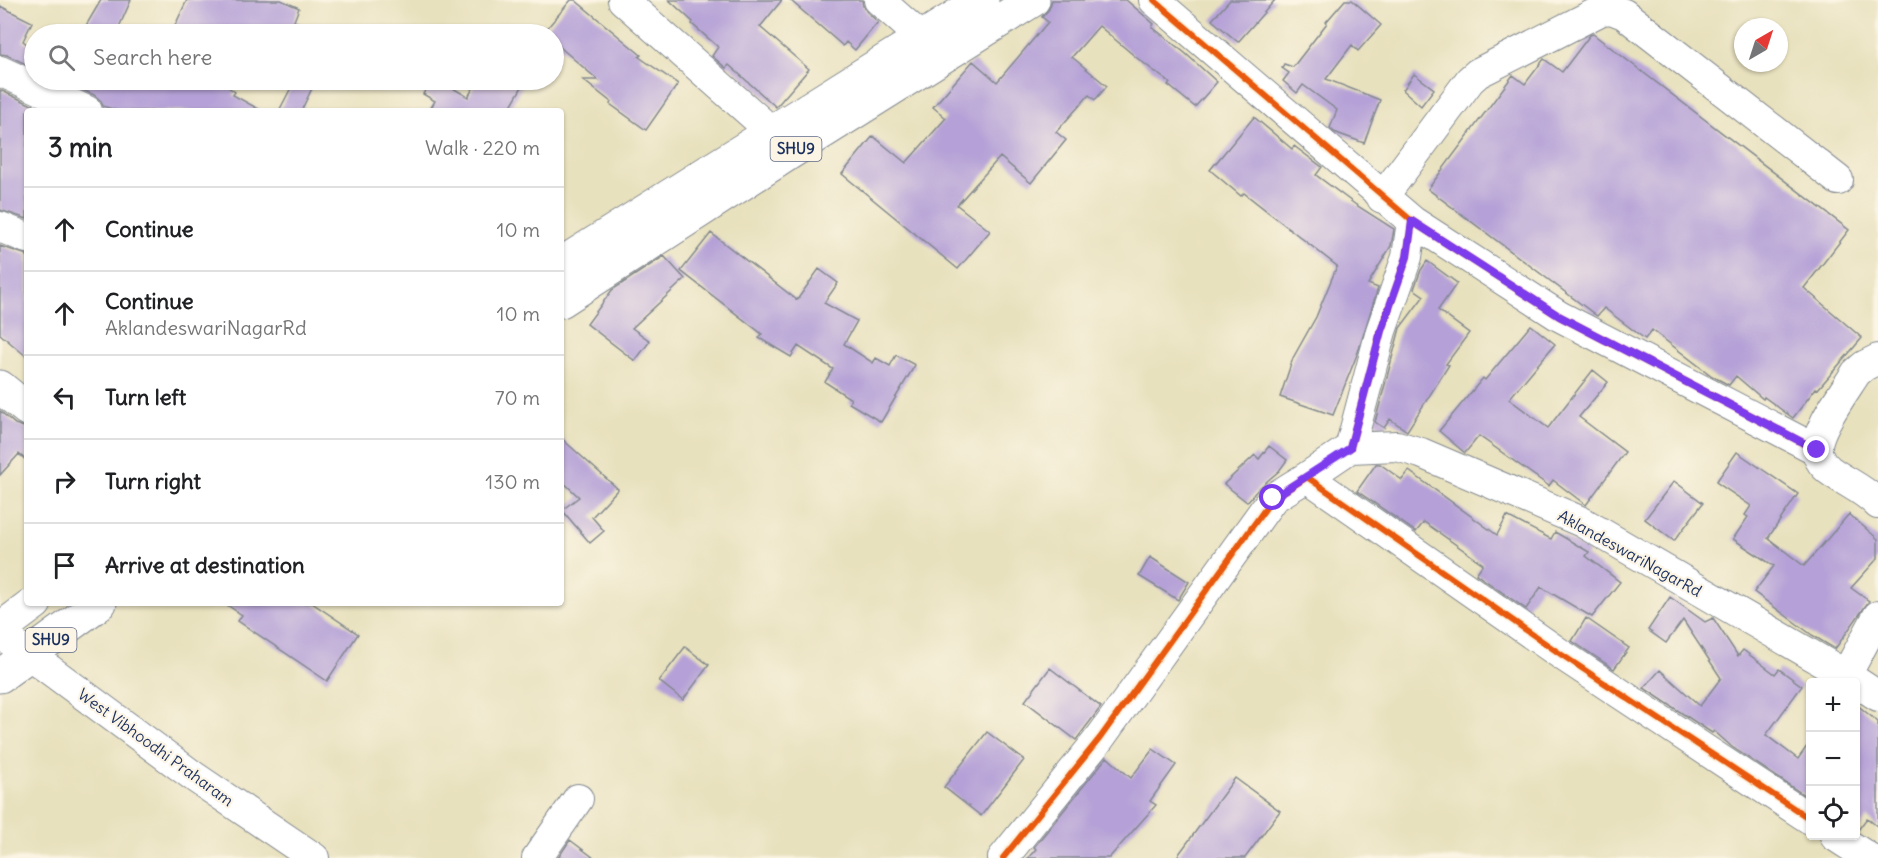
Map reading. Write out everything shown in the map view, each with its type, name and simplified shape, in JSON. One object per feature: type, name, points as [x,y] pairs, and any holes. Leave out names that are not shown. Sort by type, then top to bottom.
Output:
[{"type":"main road","points":[[564,262],[982,0]]},
{"type":"main road","name":"SHU9","points":[[564,299],[791,152],[1033,0]]},
{"type":"main road","points":[[0,387],[24,407]]},
{"type":"main road","name":"SHU9","points":[[0,631],[31,606]]},
{"type":"main road","name":"SHU9","points":[[0,676],[96,606]]},
{"type":"street","points":[[623,0],[771,131]]},
{"type":"street","points":[[879,0],[922,38]]},
{"type":"street","points":[[1154,0],[1362,178],[1382,198],[1412,221],[1559,316],[1817,450]]},
{"type":"street","points":[[1382,198],[1470,80],[1478,73],[1602,10],[1611,9],[1624,14],[1838,180]]},
{"type":"street","points":[[0,71],[24,82]]},
{"type":"street","points":[[41,90],[80,108]]},
{"type":"street","points":[[1003,858],[1100,738],[1273,498],[1316,483],[1343,453],[1407,257],[1412,221]]},
{"type":"street","points":[[0,227],[24,237]]},
{"type":"street","points":[[1878,359],[1856,373],[1821,430],[1817,450],[1818,456],[1827,468],[1869,494],[1878,504]]},
{"type":"street","name":"AklandeswariNagarRd","points":[[1343,453],[1397,446],[1421,453],[1582,522],[1846,675],[1878,696]]},
{"type":"street","points":[[1316,483],[1562,655],[1806,816]]},
{"type":"street","points":[[1846,675],[1878,616]]},
{"type":"street","name":"West Vibhoodhi Praharam","points":[[0,631],[30,656],[196,778],[314,858]]},
{"type":"street","points":[[537,858],[578,799]]},
{"type":"street","points":[[1841,840],[1869,858]]},
{"type":"building","points":[[101,0],[131,0],[120,24],[87,24]]},
{"type":"building","points":[[187,0],[281,0],[299,8],[294,21],[300,24],[176,24]]},
{"type":"building","points":[[571,0],[575,0],[641,55],[639,57],[678,84],[646,130],[610,104],[611,102],[583,80],[598,80],[564,51],[564,24],[551,24]]},
{"type":"building","points":[[669,0],[782,0],[760,27],[809,69],[776,107],[729,65],[726,68],[712,56],[718,47]]},
{"type":"building","points":[[790,0],[862,0],[867,12],[878,22],[855,50],[846,42],[843,46]]},
{"type":"building","points":[[1052,0],[1126,0],[1154,24],[1152,27],[1217,82],[1195,107],[1168,85],[1170,83],[1099,26],[1072,57],[1107,86],[1095,100],[1089,95],[1056,132],[1066,140],[1031,183],[1000,157],[957,205],[990,231],[958,269],[842,174],[873,136],[906,163],[946,118],[933,107],[973,61],[997,82],[1048,22],[1042,17],[1049,9]]},
{"type":"building","points":[[1230,0],[1275,0],[1238,42],[1212,20]]},
{"type":"building","points":[[1345,0],[1352,0],[1381,25],[1358,51],[1352,45],[1326,79],[1380,100],[1364,143],[1334,132],[1330,128],[1337,110],[1303,85],[1297,93],[1283,81],[1289,73],[1282,68],[1284,64],[1293,67]]},
{"type":"building","points":[[0,6],[32,22],[24,24],[24,63],[0,54]]},
{"type":"building","points":[[1593,34],[1849,230],[1804,288],[1862,338],[1818,389],[1816,388],[1793,418],[1764,397],[1763,399],[1736,376],[1729,385],[1712,376],[1652,330],[1645,339],[1604,308],[1597,316],[1428,189],[1513,75],[1525,84],[1544,59],[1562,72]]},
{"type":"building","points":[[1414,74],[1434,89],[1421,106],[1403,90]]},
{"type":"building","points":[[0,90],[34,108],[24,108],[24,218],[0,210]]},
{"type":"building","points":[[83,90],[232,90],[235,92],[233,95],[257,108],[109,108],[103,106],[94,95]]},
{"type":"building","points":[[290,90],[311,90],[302,108],[281,108]]},
{"type":"building","points":[[426,90],[456,90],[468,97],[472,90],[520,90],[510,108],[431,108],[435,101],[423,94]]},
{"type":"building","points":[[1254,117],[1292,149],[1294,146],[1322,167],[1316,175],[1356,205],[1394,229],[1391,246],[1368,284],[1378,288],[1358,352],[1333,415],[1280,397],[1293,358],[1316,317],[1337,266],[1244,193],[1241,196],[1210,170]]},
{"type":"building","points":[[711,233],[797,300],[819,269],[838,283],[824,303],[857,321],[844,344],[873,363],[876,358],[890,366],[896,355],[915,365],[881,422],[849,403],[851,399],[825,382],[833,369],[798,346],[791,357],[759,338],[762,334],[681,271]]},
{"type":"building","points":[[0,246],[24,254],[24,354],[0,334]]},
{"type":"building","points":[[664,256],[685,279],[632,328],[650,341],[635,361],[587,324],[612,290]]},
{"type":"building","points":[[1427,261],[1457,283],[1438,310],[1469,333],[1446,364],[1449,365],[1407,431],[1390,419],[1384,428],[1375,422],[1400,328],[1424,296],[1414,289]]},
{"type":"building","points":[[1531,325],[1555,344],[1509,399],[1548,428],[1593,370],[1608,382],[1579,417],[1625,452],[1586,505],[1553,480],[1549,486],[1479,436],[1465,453],[1439,431]]},
{"type":"building","points":[[0,411],[15,424],[24,427],[24,458],[19,454],[0,475]]},
{"type":"building","points":[[564,441],[618,489],[592,517],[604,531],[590,543],[564,512],[564,508],[579,497],[564,483]]},
{"type":"building","points":[[1269,446],[1287,460],[1247,502],[1224,484],[1255,455],[1259,459]]},
{"type":"building","points":[[1737,452],[1798,494],[1768,538],[1804,566],[1849,514],[1878,539],[1878,558],[1851,588],[1869,601],[1835,649],[1754,592],[1774,566],[1733,539],[1748,517],[1745,515],[1751,506],[1716,482]]},
{"type":"building","points":[[1376,464],[1380,464],[1402,480],[1409,471],[1497,535],[1507,516],[1551,539],[1555,532],[1589,552],[1586,556],[1620,582],[1592,617],[1541,587],[1526,609],[1476,574],[1483,564],[1424,522],[1416,532],[1357,491]]},
{"type":"building","points":[[1674,481],[1703,503],[1674,541],[1645,519]]},
{"type":"building","points":[[1150,557],[1189,582],[1178,600],[1139,576]]},
{"type":"building","points":[[1670,597],[1705,622],[1713,618],[1738,656],[1743,650],[1775,674],[1779,669],[1802,686],[1766,735],[1798,759],[1806,748],[1806,796],[1732,747],[1714,731],[1712,733],[1644,688],[1660,670],[1700,706],[1721,678],[1683,620],[1666,643],[1648,630]]},
{"type":"building","points":[[228,606],[316,606],[358,634],[327,681],[238,621],[242,615]]},
{"type":"building","points":[[1586,618],[1629,648],[1614,669],[1572,641]]},
{"type":"building","points":[[685,647],[709,665],[683,700],[659,681]]},
{"type":"building","points":[[1050,668],[1101,707],[1076,740],[1025,701]]},
{"type":"building","points":[[1860,707],[1878,722],[1878,827],[1867,818],[1860,827]]},
{"type":"building","points":[[987,732],[1024,760],[981,816],[944,787]]},
{"type":"building","points":[[1153,749],[1176,765],[1150,801],[1156,805],[1109,858],[1028,858],[1036,849],[1034,847],[1107,757],[1131,778]]},
{"type":"building","points":[[1235,778],[1280,811],[1245,858],[1176,858]]},
{"type":"building","points":[[570,840],[594,858],[558,858]]},
{"type":"cycle path","points":[[1154,0],[1412,221],[1407,257],[1381,331],[1350,448]]},
{"type":"cycle path","points":[[1412,221],[1559,316],[1817,450]]},
{"type":"cycle path","points":[[1003,858],[1100,738],[1273,498],[1307,477],[1562,655],[1806,816]]},
{"type":"route","points":[[1273,498],[1350,448],[1381,331],[1407,257],[1412,221],[1559,316],[1817,450]]}]
